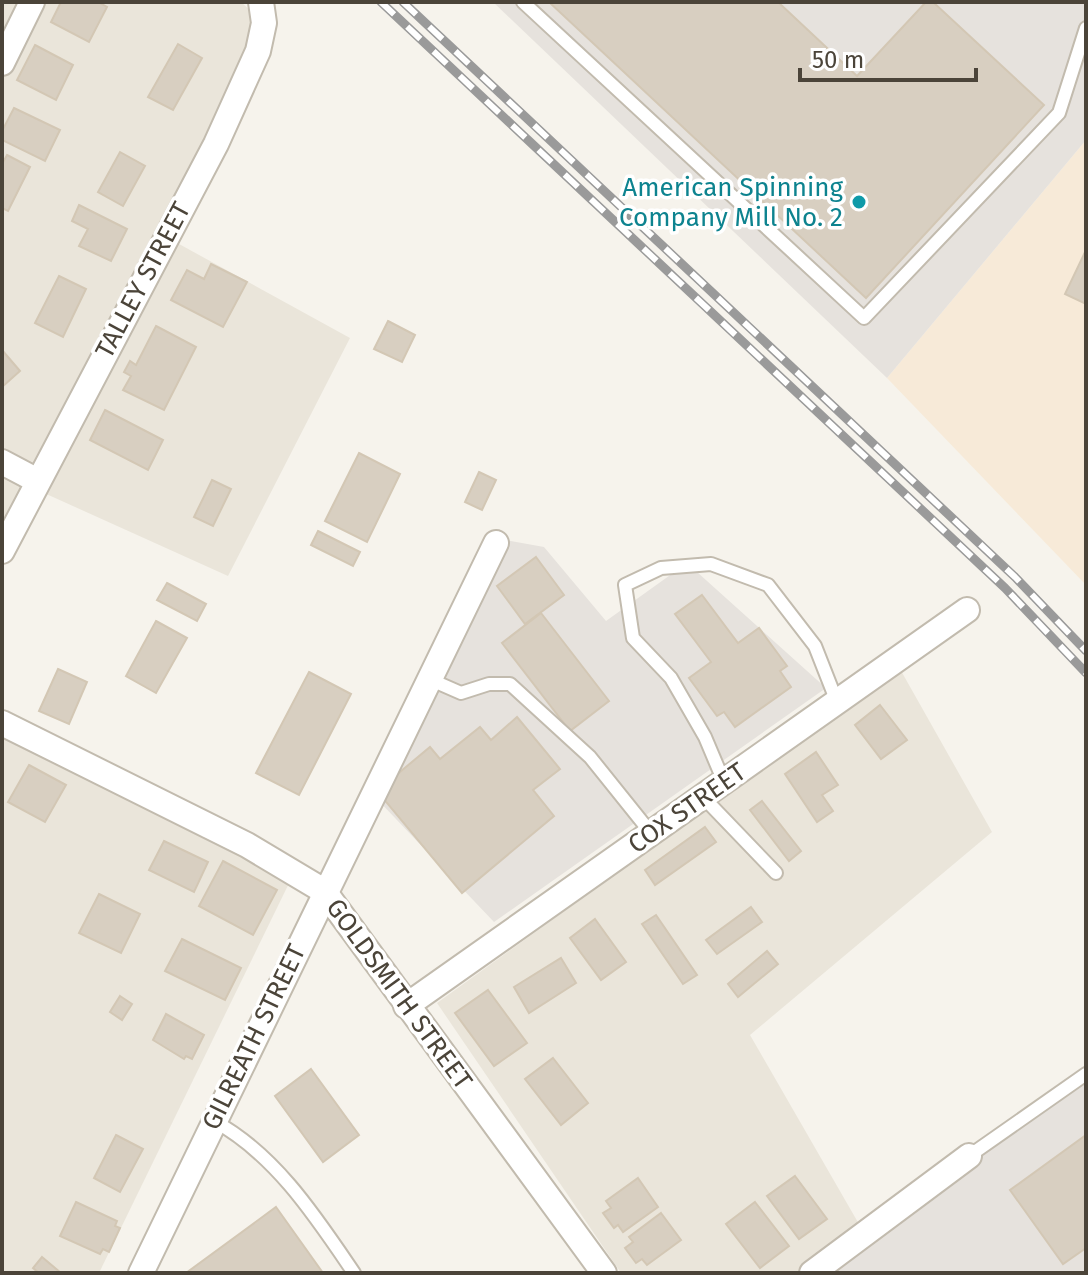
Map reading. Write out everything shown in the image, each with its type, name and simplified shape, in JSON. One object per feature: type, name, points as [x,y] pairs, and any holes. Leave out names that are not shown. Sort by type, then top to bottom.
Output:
[{"type":"street","points":[[2,63],[32,2]]},
{"type":"street","name":"TALLEY STREET","points":[[2,551],[36,480],[216,144],[258,51],[264,14],[261,2]]},
{"type":"street","points":[[2,462],[36,480]]},
{"type":"street","name":"GILREATH STREET","points":[[141,1273],[324,891],[496,543]]},
{"type":"street","name":"COX STREET","points":[[406,1006],[967,610]]},
{"type":"street","name":"GOLDSMITH STREET","points":[[2,723],[247,845],[324,891],[604,1273]]},
{"type":"street","points":[[812,1273],[969,1156]]},
{"type":"lane","points":[[523,2],[864,318],[1059,113],[1086,28]]},
{"type":"lane","points":[[724,782],[705,737],[671,678],[633,638],[625,585],[661,568],[711,564],[768,585],[815,646],[837,702]]},
{"type":"lane","points":[[429,679],[461,693],[489,684],[510,684],[590,757],[651,833]]},
{"type":"lane","points":[[703,797],[776,873]]},
{"type":"lane","points":[[969,1156],[1086,1074]]},
{"type":"lane","points":[[214,1121],[229,1129],[286,1179],[354,1273]]},
{"type":"shaded area","points":[[2,2],[241,2],[264,23],[170,239],[350,338],[228,576],[33,488],[2,554]]},
{"type":"shaded area","points":[[493,2],[1086,2],[1086,140],[887,378]]},
{"type":"shaded area","points":[[1086,140],[1086,585],[887,378]]},
{"type":"shaded area","points":[[495,538],[544,547],[606,621],[687,563],[826,688],[494,922],[376,798]]},
{"type":"shaded area","points":[[900,669],[992,832],[750,1035],[867,1238],[818,1273],[621,1273],[437,1003]]},
{"type":"shaded area","points":[[2,734],[294,873],[99,1273],[2,1273]]},
{"type":"shaded area","points":[[1086,1079],[1086,1273],[818,1273],[867,1238]]},
{"type":"building","points":[[61,2],[98,2],[107,7],[89,42],[51,22]]},
{"type":"building","name":"American Spinning Company Mill No. 2","points":[[549,2],[778,2],[857,76],[926,2],[933,2],[1044,105],[866,298]]},
{"type":"building","points":[[178,44],[202,58],[173,110],[148,97]]},
{"type":"building","points":[[35,45],[73,65],[56,100],[17,80]]},
{"type":"building","points":[[14,108],[60,130],[45,161],[2,140],[2,131]]},
{"type":"building","points":[[120,152],[145,166],[123,206],[98,192]]},
{"type":"building","points":[[7,155],[30,167],[8,211],[2,208],[2,164]]},
{"type":"building","points":[[79,205],[127,229],[111,261],[79,246],[88,229],[72,221]]},
{"type":"building","points":[[1086,250],[1086,304],[1065,294]]},
{"type":"building","points":[[211,264],[247,282],[223,327],[171,300],[187,270],[204,279]]},
{"type":"building","points":[[59,276],[86,289],[63,337],[35,323]]},
{"type":"building","points":[[388,321],[415,335],[402,362],[374,349]]},
{"type":"building","points":[[156,326],[196,347],[164,410],[123,390],[131,376],[124,372],[130,361],[136,365]]},
{"type":"building","points":[[2,350],[20,371],[2,387]]},
{"type":"building","points":[[105,410],[163,440],[148,470],[90,440]]},
{"type":"building","points":[[359,453],[400,474],[367,542],[325,521]]},
{"type":"building","points":[[479,472],[496,480],[482,510],[465,502]]},
{"type":"building","points":[[212,480],[231,489],[213,526],[194,517]]},
{"type":"building","points":[[318,531],[360,552],[353,566],[311,545]]},
{"type":"building","points":[[536,557],[564,595],[525,624],[497,586]]},
{"type":"building","points":[[167,583],[206,604],[197,621],[157,600]]},
{"type":"building","points":[[702,595],[738,643],[759,628],[787,666],[780,671],[791,687],[735,727],[724,712],[717,716],[689,678],[711,662],[675,614]]},
{"type":"building","points":[[541,613],[609,701],[570,731],[502,643]]},
{"type":"building","points":[[156,621],[187,638],[156,693],[126,676]]},
{"type":"building","points":[[58,669],[87,682],[69,724],[39,711]]},
{"type":"building","points":[[309,672],[351,694],[299,795],[256,773]]},
{"type":"building","points":[[880,705],[907,740],[881,759],[855,725]]},
{"type":"building","points":[[517,717],[560,769],[533,790],[554,816],[462,893],[377,791],[430,747],[440,759],[480,727],[491,740]]},
{"type":"building","points":[[816,752],[838,785],[822,795],[833,811],[817,822],[785,774]]},
{"type":"building","points":[[29,765],[66,785],[45,822],[8,802]]},
{"type":"building","points":[[762,801],[801,851],[789,861],[750,810]]},
{"type":"building","points":[[705,827],[716,842],[655,885],[645,870]]},
{"type":"building","points":[[164,841],[208,862],[194,892],[149,870]]},
{"type":"building","points":[[223,861],[277,890],[253,935],[199,906]]},
{"type":"building","points":[[99,894],[140,914],[121,953],[79,933]]},
{"type":"building","points":[[751,907],[762,922],[717,954],[706,940]]},
{"type":"building","points":[[656,915],[697,975],[683,984],[642,924]]},
{"type":"building","points":[[595,919],[626,962],[601,980],[570,938]]},
{"type":"building","points":[[182,939],[241,968],[225,1000],[165,971]]},
{"type":"building","points":[[767,951],[778,964],[738,997],[728,984]]},
{"type":"building","points":[[561,958],[576,983],[529,1013],[514,987]]},
{"type":"building","points":[[488,990],[527,1043],[494,1066],[455,1013]]},
{"type":"building","points":[[120,996],[132,1004],[122,1020],[110,1012]]},
{"type":"building","points":[[166,1014],[204,1035],[192,1059],[186,1056],[184,1059],[153,1040]]},
{"type":"building","points":[[553,1058],[588,1103],[561,1125],[525,1079]]},
{"type":"building","points":[[311,1069],[359,1135],[323,1162],[275,1096]]},
{"type":"building","points":[[116,1135],[143,1149],[120,1192],[94,1178]]},
{"type":"building","points":[[1086,1135],[1086,1248],[1063,1264],[1010,1190]]},
{"type":"building","points":[[795,1176],[827,1219],[799,1239],[767,1196]]},
{"type":"building","points":[[638,1178],[658,1207],[623,1232],[618,1225],[614,1228],[603,1213],[611,1208],[606,1201]]},
{"type":"building","points":[[76,1202],[117,1221],[115,1226],[120,1228],[109,1252],[103,1249],[100,1254],[60,1236]]},
{"type":"building","points":[[755,1202],[789,1246],[760,1268],[726,1224]]},
{"type":"building","points":[[276,1207],[323,1273],[186,1273]]},
{"type":"building","points":[[661,1213],[681,1240],[647,1265],[642,1259],[636,1263],[625,1248],[633,1242],[629,1237]]},
{"type":"building","points":[[42,1257],[61,1273],[39,1273],[33,1268]]},
{"type":"railway","points":[[381,2],[1005,588],[1086,673]]},
{"type":"railway","points":[[403,2],[1015,577],[1086,651]]},
{"type":"place","name":"American Spinning Company Mill No. 2","points":[[859,202]]}]
